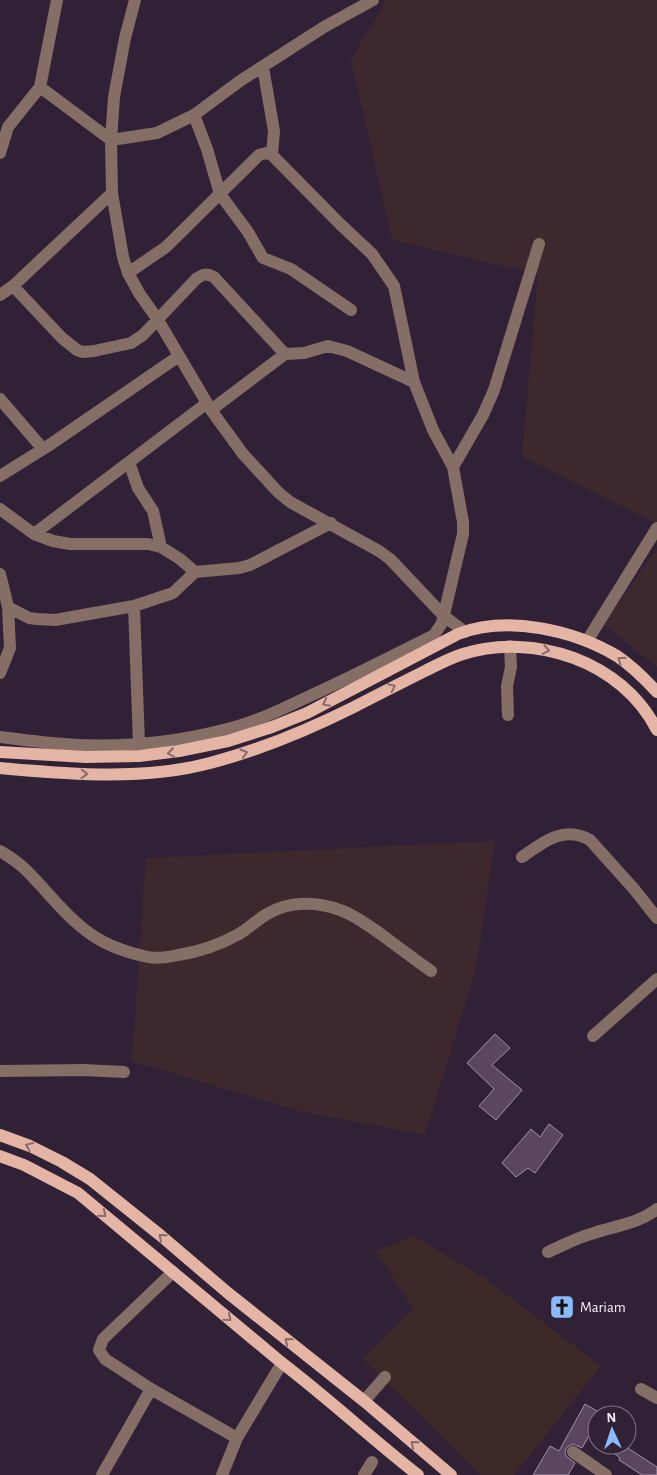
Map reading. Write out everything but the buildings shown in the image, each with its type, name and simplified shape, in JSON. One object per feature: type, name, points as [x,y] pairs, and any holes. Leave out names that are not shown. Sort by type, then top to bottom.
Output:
[{"type":"main road","points":[[515,646],[520,625]]},
{"type":"main road","points":[[0,752],[112,757],[158,754],[202,747],[246,736],[307,713],[461,633],[501,626],[520,625],[547,629],[587,642],[617,656],[646,680],[657,692]]},
{"type":"main road","points":[[0,768],[87,774],[162,771],[208,764],[251,751],[310,728],[461,654],[490,648],[515,646],[541,648],[563,653],[579,659],[605,674],[633,697],[645,710],[657,730]]},
{"type":"main road","points":[[49,772],[53,755]]},
{"type":"main road","points":[[0,1135],[30,1146],[90,1179],[228,1293],[364,1401],[451,1475]]},
{"type":"main road","points":[[0,1156],[24,1165],[78,1193],[282,1363],[313,1386],[384,1449],[418,1475]]},
{"type":"main road","points":[[78,1193],[90,1179]]},
{"type":"main road","points":[[367,1433],[380,1415]]},
{"type":"street","points":[[0,153],[4,126],[40,87],[58,0]]},
{"type":"street","points":[[135,0],[125,38],[114,97],[111,140],[112,193],[123,257],[128,272],[209,406],[243,454],[278,492],[290,502],[331,523],[390,559],[461,633]]},
{"type":"street","points":[[40,87],[111,140],[157,133],[194,115],[240,81],[324,27],[373,0]]},
{"type":"street","points":[[262,67],[274,131],[272,154]]},
{"type":"street","points":[[194,115],[207,149],[220,194],[248,232],[263,258],[291,270],[351,310]]},
{"type":"street","points":[[128,272],[166,247],[259,155],[266,153],[272,154],[372,254],[394,286],[414,382],[433,430],[453,467],[463,522],[463,534],[444,616],[439,629],[434,635]]},
{"type":"street","points":[[0,295],[13,286],[112,193]]},
{"type":"street","points":[[453,467],[483,415],[494,390],[539,244]]},
{"type":"street","points":[[13,286],[52,328],[77,350],[94,351],[131,343],[143,335],[196,279],[204,274],[208,274],[214,277],[285,354]]},
{"type":"street","points":[[34,534],[129,462],[285,354],[304,353],[328,346],[340,348],[414,382]]},
{"type":"street","points":[[0,476],[43,449],[179,356]]},
{"type":"street","points":[[0,399],[43,449]]},
{"type":"street","points":[[129,462],[138,488],[153,511],[161,547]]},
{"type":"street","points":[[0,509],[34,534],[53,541],[70,544],[148,544],[161,547],[180,559],[195,572]]},
{"type":"street","points":[[8,607],[30,618],[55,620],[134,606],[174,593],[195,572],[240,568],[250,565],[331,523]]},
{"type":"street","points":[[587,642],[657,528]]},
{"type":"street","points":[[0,574],[8,607],[10,648],[0,673]]},
{"type":"street","points":[[134,606],[139,744]]},
{"type":"street","points":[[0,737],[80,745],[139,744],[198,736],[257,719],[344,680],[434,635],[461,633]]},
{"type":"street","points":[[508,715],[507,686],[515,646]]},
{"type":"street","points":[[522,857],[544,841],[566,834],[582,836],[590,840],[657,918]]},
{"type":"street","points":[[0,851],[27,871],[74,920],[92,935],[109,944],[151,958],[188,954],[218,944],[238,935],[279,908],[307,903],[341,910],[362,920],[431,971]]},
{"type":"street","points":[[593,1036],[657,979]]},
{"type":"street","points":[[0,1071],[84,1070],[124,1072]]},
{"type":"street","points":[[548,1252],[590,1234],[627,1224],[657,1209]]},
{"type":"street","points":[[173,1272],[103,1339],[99,1350],[105,1359],[150,1389],[237,1438]]},
{"type":"street","points":[[222,1475],[237,1438],[282,1363]]},
{"type":"street","points":[[364,1401],[385,1377]]},
{"type":"street","points":[[102,1475],[150,1389]]},
{"type":"street","points":[[641,1389],[657,1398]]},
{"type":"street","points":[[573,1452],[606,1475]]},
{"type":"street","points":[[364,1475],[372,1462]]},
{"type":"shaded area","points":[[386,0],[657,0],[657,524],[522,457],[538,274],[392,240],[351,60]]},
{"type":"shaded area","points":[[657,550],[657,667],[604,625]]},
{"type":"shaded area","points":[[495,841],[476,969],[425,1135],[299,1111],[132,1061],[146,858]]},
{"type":"shaded area","points":[[414,1236],[486,1279],[601,1366],[514,1475],[480,1475],[363,1359],[413,1309],[376,1251]]},
{"type":"place","name":"Mariam","points":[[562,1307]]}]
